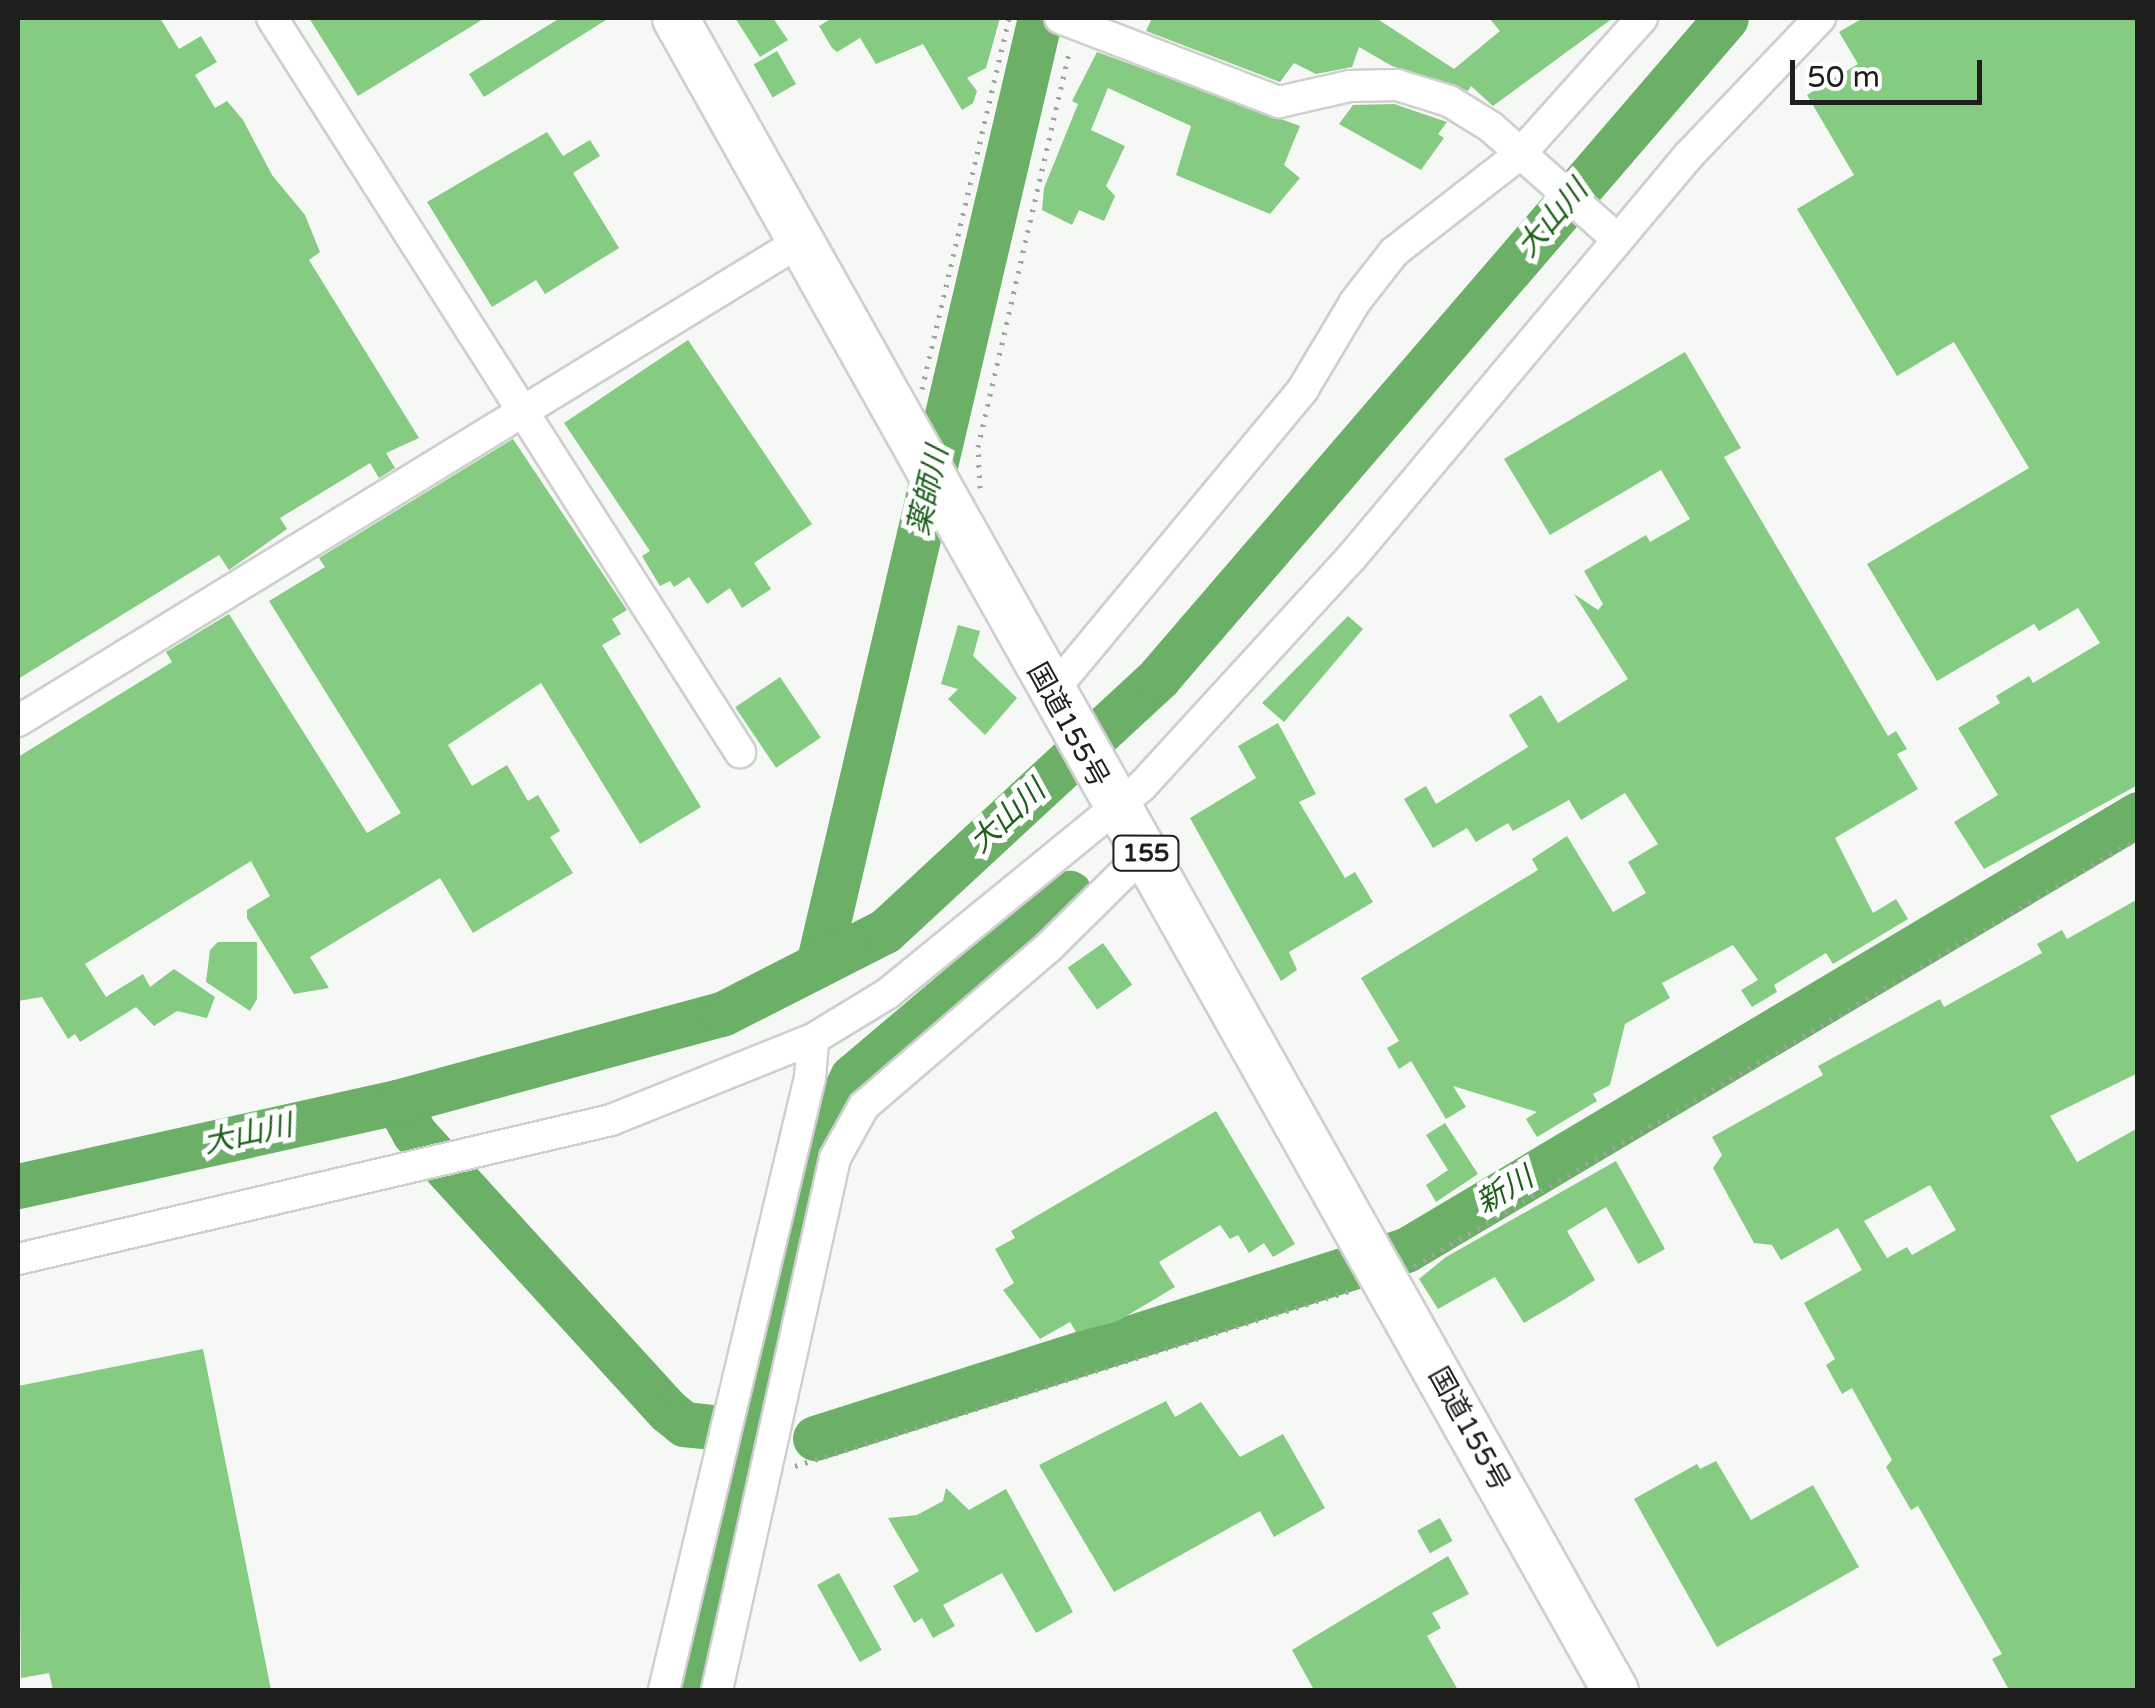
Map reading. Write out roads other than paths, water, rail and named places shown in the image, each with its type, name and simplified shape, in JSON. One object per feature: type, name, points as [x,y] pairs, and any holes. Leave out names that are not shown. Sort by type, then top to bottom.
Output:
[{"type":"highway","name":"国道155号","points":[[676,18],[1114,807],[1145,852],[1615,1690]]},
{"type":"street","points":[[272,18],[518,412],[740,752]]},
{"type":"street","points":[[1051,693],[1303,389],[1355,302],[1394,252],[1525,158],[1642,18]]},
{"type":"street","points":[[18,1259],[612,1120],[813,1038],[887,994],[1141,787],[1352,558],[1606,230],[1820,18]]},
{"type":"street","points":[[1068,21],[1280,102],[1350,86],[1397,85],[1449,100],[1525,158],[1606,230]]},
{"type":"street","points":[[18,721],[800,242]]},
{"type":"street","points":[[716,1690],[834,1158],[864,1106],[1048,948],[1145,852]]},
{"type":"street","points":[[664,1690],[810,1077],[813,1038]]},
{"type":"waterway","name":"薬師川","points":[[818,965],[1040,18]]},
{"type":"waterway","name":"大山川","points":[[18,1186],[397,1102],[722,1014],[885,931],[1159,677],[1726,18]]},
{"type":"waterway","name":"新川","points":[[815,1438],[1406,1250],[2138,814]]},
{"type":"waterway","points":[[693,1690],[818,1144],[852,1077],[1069,893]]},
{"type":"waterway","points":[[397,1102],[414,1133],[668,1411],[684,1424],[711,1427]]}]
